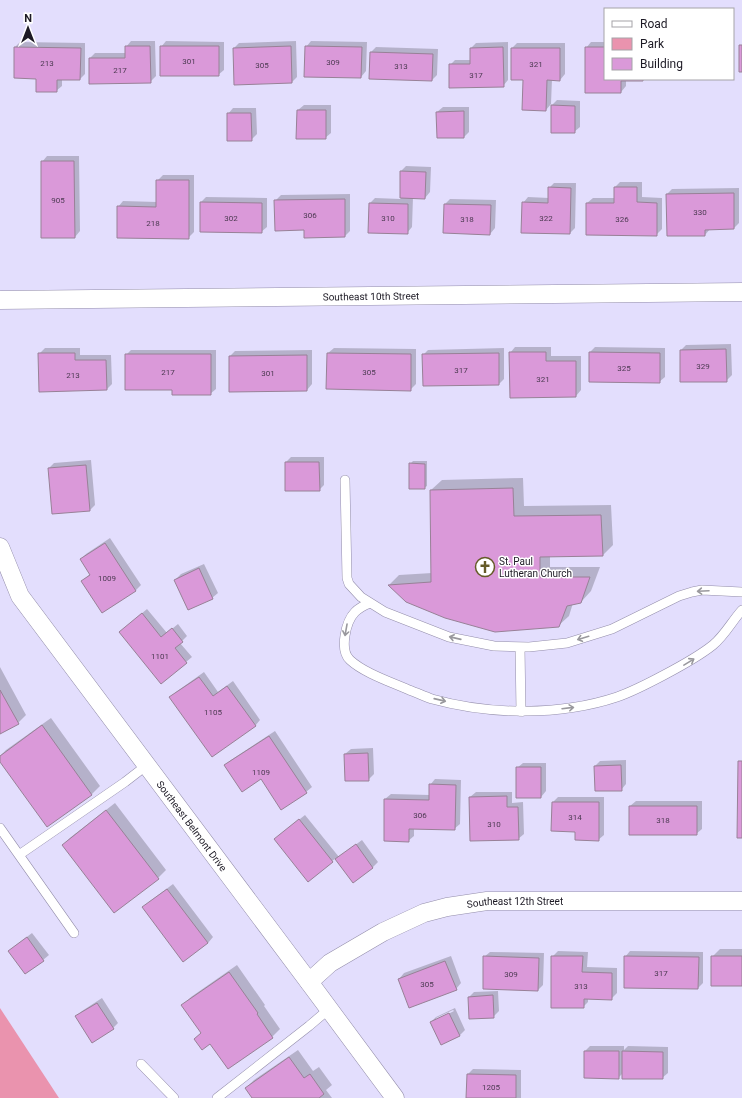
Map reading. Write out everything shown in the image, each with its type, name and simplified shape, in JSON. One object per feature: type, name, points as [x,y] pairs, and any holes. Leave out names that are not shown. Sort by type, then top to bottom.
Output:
[{"type":"street","name":"Southeast 10th Street","points":[[0,300],[742,292]]},
{"type":"street","name":"Southeast Belmont Drive","points":[[0,547],[20,596],[395,1098]]},
{"type":"street","name":"Southeast 12th Street","points":[[309,982],[330,963],[382,932],[424,913],[447,907],[487,901],[742,901]]},
{"type":"lane","points":[[345,480],[347,578],[349,584],[361,597],[385,612],[449,637],[494,646],[529,647],[567,643],[612,629],[679,596],[692,592],[702,590],[742,592]]},
{"type":"lane","points":[[370,603],[362,606],[354,612],[348,623],[345,632],[345,647],[346,655],[349,660],[391,682],[431,698],[470,708],[521,712],[577,706],[616,697],[634,691],[690,661],[712,646],[742,610]]},
{"type":"lane","points":[[520,647],[521,712]]},
{"type":"lane","points":[[19,855],[125,782],[147,765]]},
{"type":"lane","points":[[0,828],[74,933]]},
{"type":"lane","points":[[217,1098],[329,1009]]},
{"type":"lane","points":[[140,1064],[174,1098]]},
{"type":"green space","points":[[0,1008],[59,1098],[0,1098]]},
{"type":"building","points":[[739,45],[742,45],[742,72],[739,72]]},
{"type":"building","points":[[125,46],[150,46],[151,83],[89,84],[89,58],[125,58]]},
{"type":"building","points":[[160,46],[219,46],[219,76],[160,76]]},
{"type":"building","points":[[291,46],[292,83],[234,85],[233,48]]},
{"type":"building","points":[[305,46],[362,47],[361,78],[304,77]]},
{"type":"building","points":[[14,47],[81,48],[80,80],[57,80],[57,92],[36,92],[36,79],[14,78]]},
{"type":"building","points":[[503,47],[504,87],[449,88],[449,64],[470,64],[470,48]]},
{"type":"building","points":[[585,47],[604,47],[604,80],[643,80],[621,81],[621,93],[585,93]]},
{"type":"building","points":[[511,48],[560,48],[560,81],[547,80],[546,111],[522,110],[523,80],[511,80]]},
{"type":"building","points":[[370,52],[433,54],[432,81],[369,79]]},
{"type":"building","points":[[551,105],[575,106],[575,133],[551,133]]},
{"type":"building","points":[[297,110],[326,110],[326,139],[296,139]]},
{"type":"building","points":[[464,111],[464,138],[437,138],[436,112]]},
{"type":"building","points":[[227,113],[251,113],[252,141],[227,141]]},
{"type":"building","points":[[41,161],[74,161],[75,238],[41,238]]},
{"type":"building","points":[[400,171],[426,172],[425,199],[400,198]]},
{"type":"building","points":[[156,180],[189,180],[189,239],[117,238],[117,206],[156,207]]},
{"type":"building","points":[[548,187],[571,188],[570,234],[521,233],[522,202],[548,203]]},
{"type":"building","points":[[614,187],[637,187],[637,202],[657,203],[657,236],[586,235],[586,203],[614,203]]},
{"type":"building","points":[[734,193],[734,229],[705,230],[705,236],[667,236],[666,194]]},
{"type":"building","points":[[345,199],[345,237],[304,238],[304,230],[275,231],[274,200]]},
{"type":"building","points":[[200,202],[262,203],[262,233],[200,232]]},
{"type":"building","points":[[369,203],[408,204],[408,234],[368,233]]},
{"type":"building","points":[[444,204],[491,205],[490,235],[443,233]]},
{"type":"building","points":[[726,349],[727,382],[680,382],[680,350]]},
{"type":"building","points":[[509,352],[546,352],[546,361],[576,361],[576,397],[510,398]]},
{"type":"building","points":[[589,352],[660,353],[660,383],[589,382]]},
{"type":"building","points":[[38,353],[75,353],[75,360],[106,360],[107,390],[39,392]]},
{"type":"building","points":[[327,353],[411,354],[411,391],[326,389]]},
{"type":"building","points":[[499,353],[499,385],[423,386],[422,354]]},
{"type":"building","points":[[125,354],[211,354],[211,395],[172,395],[172,390],[125,390]]},
{"type":"building","points":[[307,355],[307,391],[229,392],[229,356]]},
{"type":"building","points":[[285,462],[319,462],[320,491],[285,491]]},
{"type":"building","points":[[409,463],[425,464],[425,489],[409,489]]},
{"type":"building","points":[[86,465],[90,511],[52,514],[48,468]]},
{"type":"building","name":"St. Paul Lutheran Church","points":[[513,488],[514,516],[601,515],[603,556],[540,557],[540,577],[590,577],[581,603],[567,606],[559,627],[495,632],[445,618],[406,602],[388,585],[431,582],[430,490]]},
{"type":"building","points":[[105,543],[136,591],[102,613],[81,581],[90,575],[80,559]]},
{"type":"building","points":[[199,568],[213,599],[188,610],[174,580]]},
{"type":"building","points":[[142,613],[161,637],[172,628],[183,642],[175,648],[187,663],[161,684],[119,632]]},
{"type":"building","points":[[199,677],[213,696],[227,686],[256,726],[212,757],[169,697]]},
{"type":"building","points":[[0,690],[19,724],[0,734]]},
{"type":"building","points":[[42,725],[92,795],[47,827],[0,762],[0,756]]},
{"type":"building","points":[[269,736],[307,793],[281,810],[261,779],[242,792],[224,765]]},
{"type":"building","points":[[368,753],[369,781],[345,781],[344,754]]},
{"type":"building","points":[[738,761],[742,761],[742,838],[737,838]]},
{"type":"building","points":[[621,765],[622,791],[595,791],[594,766]]},
{"type":"building","points":[[516,767],[541,767],[541,798],[516,798]]},
{"type":"building","points":[[429,784],[456,785],[455,830],[409,829],[409,842],[384,841],[384,799],[429,800]]},
{"type":"building","points":[[507,796],[507,807],[518,807],[519,840],[470,841],[469,797]]},
{"type":"building","points":[[552,802],[599,802],[599,841],[575,840],[575,832],[551,831]]},
{"type":"building","points":[[629,806],[697,806],[697,835],[629,835]]},
{"type":"building","points":[[106,810],[159,879],[114,913],[62,845]]},
{"type":"building","points":[[299,819],[333,862],[308,882],[274,839]]},
{"type":"building","points":[[356,844],[373,868],[353,883],[335,859]]},
{"type":"building","points":[[167,889],[208,943],[183,962],[142,907]]},
{"type":"building","points":[[27,937],[44,961],[25,974],[8,951]]},
{"type":"building","points":[[483,956],[539,958],[538,991],[483,989]]},
{"type":"building","points":[[551,956],[583,956],[582,972],[612,973],[612,1000],[584,999],[584,1008],[551,1008]]},
{"type":"building","points":[[624,956],[699,957],[698,989],[624,988]]},
{"type":"building","points":[[711,956],[742,956],[742,986],[711,986]]},
{"type":"building","points":[[445,961],[457,990],[409,1008],[398,979]]},
{"type":"building","points":[[229,972],[258,1013],[257,1014],[273,1038],[228,1069],[210,1044],[202,1050],[194,1039],[201,1033],[181,1005]]},
{"type":"building","points":[[493,995],[494,1018],[469,1019],[468,997]]},
{"type":"building","points":[[97,1003],[114,1029],[92,1043],[75,1016]]},
{"type":"building","points":[[449,1013],[460,1036],[441,1045],[430,1022]]},
{"type":"building","points":[[584,1051],[619,1051],[619,1079],[584,1078]]},
{"type":"building","points":[[622,1051],[663,1052],[663,1079],[622,1079]]},
{"type":"building","points":[[289,1057],[304,1078],[310,1074],[324,1094],[319,1098],[252,1098],[245,1088]]},
{"type":"building","points":[[467,1074],[516,1075],[516,1098],[466,1098]]},
{"type":"place","name":"St. Paul Lutheran Church","points":[[485,567]]}]
